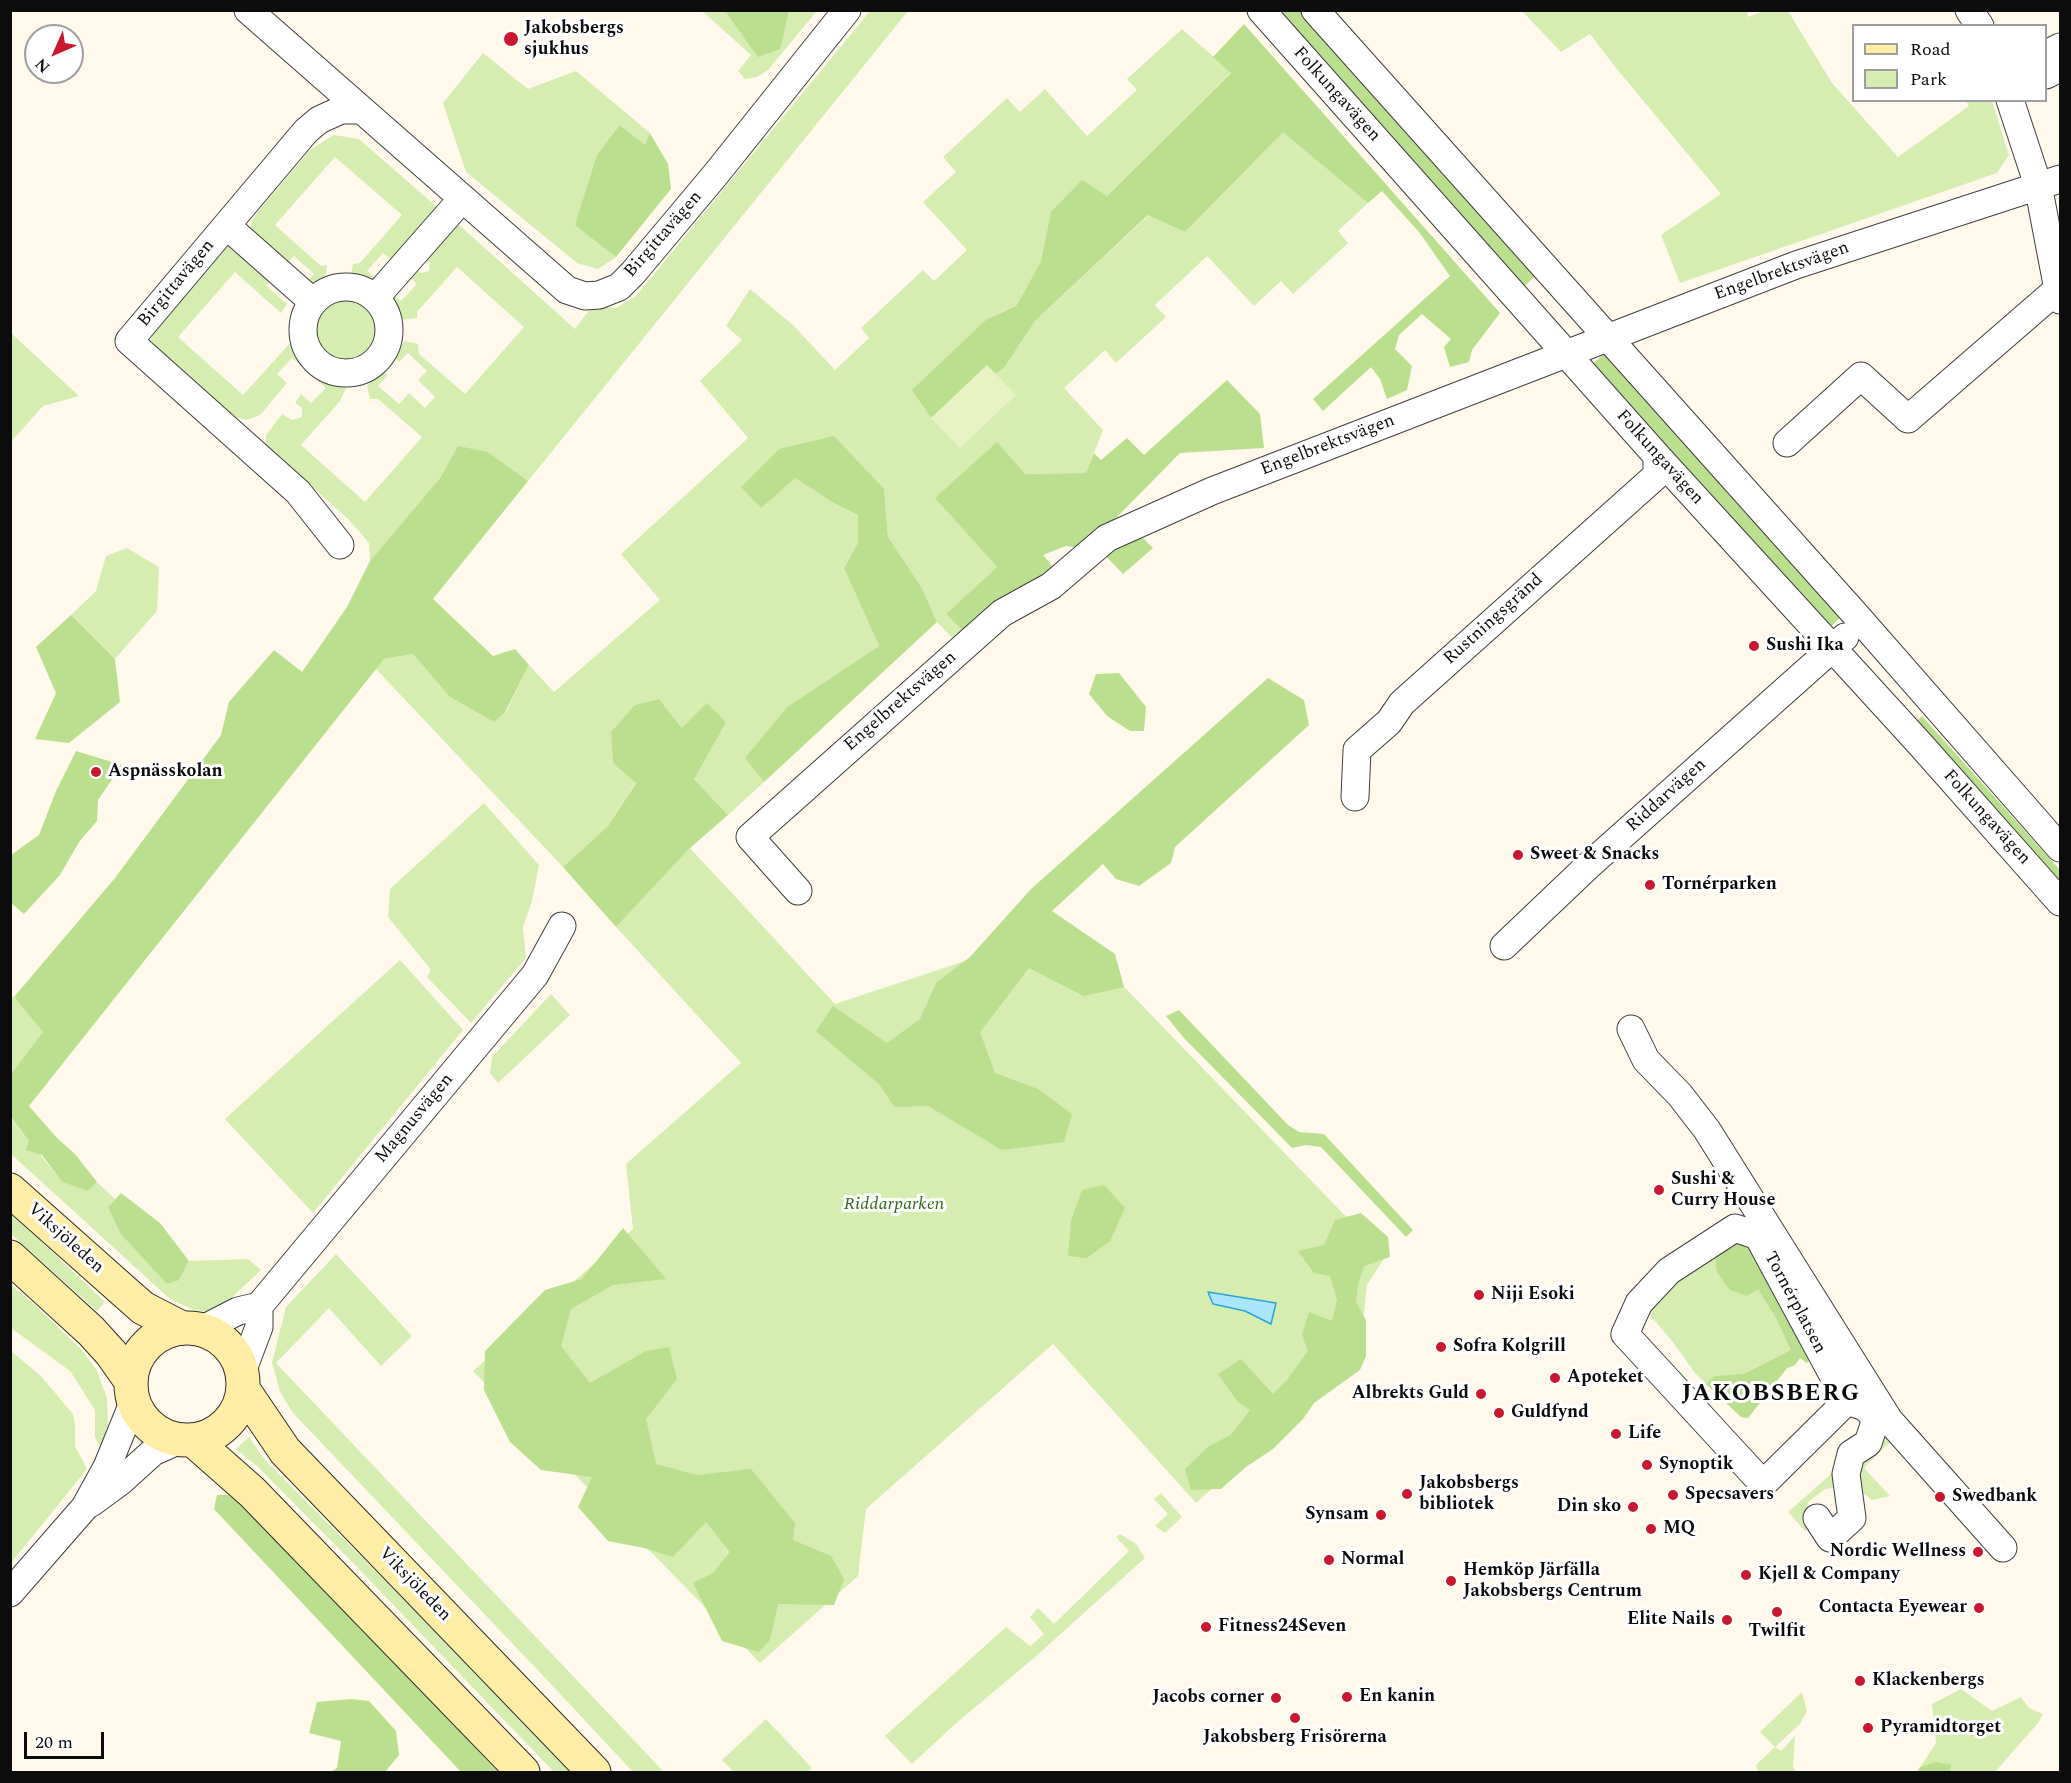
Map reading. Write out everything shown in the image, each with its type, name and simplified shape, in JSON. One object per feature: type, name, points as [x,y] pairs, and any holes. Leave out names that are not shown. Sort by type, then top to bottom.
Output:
[{"type":"main road","name":"Viksjöleden","points":[[10,1190],[144,1308],[191,1328]]},
{"type":"main road","points":[[10,1257],[91,1331],[111,1353],[132,1392],[144,1421],[160,1434],[187,1440],[208,1436],[222,1429],[240,1404],[243,1381],[236,1357],[222,1340],[191,1328],[165,1332],[151,1339],[137,1358],[132,1392]]},
{"type":"main road","name":"Viksjöleden","points":[[243,1381],[285,1451],[594,1773]]},
{"type":"main road","points":[[187,1440],[252,1492],[523,1773]]},
{"type":"street","name":"Birgittavägen","points":[[248,10],[567,290],[585,296],[599,295],[619,287],[633,273],[847,10]]},
{"type":"street","name":"Folkungavägen","points":[[1261,10],[1657,456],[2061,902]]},
{"type":"street","name":"Folkungavägen","points":[[1315,10],[2061,848]]},
{"type":"street","points":[[1969,10],[1979,24]]},
{"type":"street","points":[[2047,74],[2058,69],[2054,50],[2061,47]]},
{"type":"street","points":[[1787,443],[1861,376],[1908,419],[2059,294],[2049,182],[2011,102]]},
{"type":"street","name":"Birgittavägen","points":[[340,545],[298,492],[129,340],[306,131],[319,120],[341,110],[361,110]]},
{"type":"street","name":"Engelbrektsvägen","points":[[798,891],[750,837],[1002,613],[1058,581],[1096,545],[1107,538],[1212,491],[1796,265],[2049,182]]},
{"type":"street","points":[[375,298],[462,199]]},
{"type":"street","points":[[227,226],[313,302]]},
{"type":"street","points":[[344,287],[360,289],[375,298],[388,319],[389,334],[384,351],[374,362],[362,370],[347,373],[332,371],[317,361],[307,348],[303,333],[304,320],[313,302],[329,290],[344,287]]},
{"type":"street","name":"Rustningsgränd","points":[[1355,797],[1357,750],[1389,722],[1402,703],[1657,475],[1657,456]]},
{"type":"street","name":"Riddarvägen","points":[[1504,946],[1587,867],[1862,622]]},
{"type":"street","name":"Magnusvägen","points":[[259,1306],[535,975],[562,926]]},
{"type":"street","name":"Tornérplatsen","points":[[1630,1029],[1646,1060],[1680,1095],[1707,1130],[1857,1394],[1888,1420],[2003,1548]]},
{"type":"street","name":"Tornérplatsen","points":[[1817,1518],[1830,1538],[1852,1518],[1846,1474],[1851,1454],[1868,1443],[1876,1419],[1865,1407],[1857,1394],[1758,1236],[1735,1228],[1669,1271],[1639,1303],[1625,1334],[1763,1484],[1857,1394]]},
{"type":"street","points":[[191,1328],[259,1306],[259,1327],[243,1381]]},
{"type":"street","points":[[10,1593],[85,1507],[107,1467],[132,1392]]},
{"type":"street","points":[[85,1507],[121,1481],[153,1452],[187,1440]]},
{"type":"green space","points":[[702,11],[817,11],[768,70],[757,77],[745,79],[738,71],[751,55]]},
{"type":"green space","points":[[725,11],[789,11],[780,49],[758,57]]},
{"type":"green space","points":[[870,11],[908,11],[528,481],[488,452],[458,447],[440,478],[370,561],[369,543],[349,520],[266,445],[266,435],[282,414],[292,420],[302,417],[302,408],[295,403],[301,394],[311,403],[326,388],[316,378],[322,374],[333,376],[346,388],[340,401],[301,445],[365,502],[422,437],[378,399],[370,399],[367,386],[381,370],[388,375],[378,386],[399,404],[409,393],[425,408],[435,397],[418,380],[427,371],[408,353],[399,362],[393,355],[405,341],[418,344],[419,354],[465,394],[524,327],[457,267],[417,312],[417,318],[401,320],[386,301],[391,293],[401,301],[417,284],[407,275],[415,269],[421,273],[429,271],[430,263],[425,259],[451,226],[460,226],[575,329],[593,305],[616,308],[636,296]]},
{"type":"green space","points":[[1275,11],[1300,11],[1537,274],[1523,288]]},
{"type":"green space","points":[[1522,11],[1747,11],[1748,17],[1764,11],[1788,11],[1832,83],[1898,157],[1969,106],[1966,102],[1992,102],[2009,155],[1997,173],[1680,283],[1661,235],[1721,194],[1590,34],[1561,52]]},
{"type":"green space","points":[[1244,24],[1500,313],[1472,350],[1469,362],[1450,367],[1444,347],[1451,339],[1422,314],[1399,335],[1395,349],[1412,366],[1407,390],[1387,399],[1380,379],[1371,367],[1323,411],[1313,399],[1450,276],[1419,232],[1382,191],[1368,203],[1283,132],[1185,232],[1148,215],[1035,321],[1004,368],[931,418],[912,390],[987,319],[1016,306],[1041,262],[1051,212],[1082,180],[1107,196],[1231,73],[1213,57]]},
{"type":"green space","points":[[1182,29],[1231,72],[1107,196],[1069,246],[1029,283],[1016,306],[993,316],[913,390],[931,418],[1004,368],[1035,321],[1149,215],[1185,232],[1283,131],[1368,203],[1338,231],[1348,243],[1293,294],[1281,281],[1254,306],[1207,256],[1155,305],[1166,317],[1116,363],[1105,350],[1064,388],[1103,430],[1086,473],[1025,474],[936,499],[997,567],[946,614],[965,633],[957,643],[937,622],[922,588],[888,537],[884,489],[779,449],[741,487],[795,478],[832,502],[858,515],[858,543],[844,568],[879,646],[787,707],[746,758],[764,782],[728,815],[694,779],[682,728],[659,699],[636,705],[611,732],[613,763],[636,782],[608,826],[563,867],[376,669],[384,659],[413,654],[449,696],[506,712],[529,665],[554,692],[660,600],[621,554],[748,438],[700,381],[742,340],[726,326],[750,289],[793,325],[835,370],[869,338],[861,328],[923,270],[934,281],[967,250],[923,202],[956,172],[943,157],[1007,98],[1020,112],[1045,89],[1087,136],[1137,90],[1127,79]]},
{"type":"green space","points":[[483,53],[528,89],[576,71],[650,133],[646,146],[620,125],[575,224],[616,257],[598,269],[577,263],[466,172],[443,103]]},
{"type":"green space","points":[[620,125],[645,145],[650,133],[668,164],[671,189],[616,257],[575,225],[597,155]]},
{"type":"green space","points":[[334,135],[359,139],[437,207],[432,218],[394,262],[383,253],[367,271],[378,280],[371,288],[351,274],[353,264],[360,263],[402,215],[335,157],[275,225],[321,266],[327,265],[326,274],[318,286],[312,288],[305,284],[314,274],[294,256],[285,266],[251,233],[251,222],[259,210],[311,149]]},
{"type":"green space","points":[[236,244],[275,276],[266,286],[287,304],[281,313],[235,272],[178,337],[243,395],[291,342],[305,354],[307,362],[302,366],[292,358],[277,374],[287,383],[260,415],[247,420],[238,418],[229,412],[158,350],[151,340],[153,330],[226,247]]},
{"type":"green space","points":[[346,299],[367,308],[376,329],[367,350],[346,359],[325,350],[316,329],[325,308]]},
{"type":"green space","points":[[11,333],[79,396],[43,406],[11,442]]},
{"type":"green space","points":[[1605,353],[1840,618],[1827,630],[1591,365]]},
{"type":"green space","points":[[987,365],[1016,395],[960,448],[931,418]]},
{"type":"green space","points":[[1227,380],[1260,414],[1264,448],[1180,453],[1115,519],[1112,532],[1138,533],[1153,548],[1123,574],[1101,551],[1066,546],[1043,555],[1053,567],[1056,594],[965,633],[946,614],[997,567],[935,498],[997,442],[1025,474],[1086,473],[1094,453],[1101,460],[1127,438],[1144,455]]},
{"type":"green space","points":[[834,436],[884,489],[888,537],[922,588],[937,622],[764,782],[745,758],[787,707],[879,646],[844,568],[858,543],[858,515],[832,502],[795,478],[761,508],[741,487],[779,449]]},
{"type":"green space","points":[[458,446],[488,452],[528,481],[433,599],[493,656],[515,649],[529,665],[505,712],[494,722],[449,696],[413,654],[384,659],[29,1106],[56,1137],[75,1154],[97,1182],[88,1191],[62,1182],[42,1155],[26,1150],[29,1141],[11,1117],[11,1074],[43,1032],[14,997],[115,878],[221,735],[229,702],[274,650],[302,672],[347,607],[370,561],[440,478]]},
{"type":"green space","points":[[127,548],[159,567],[157,611],[115,659],[71,615],[96,591],[106,556]]},
{"type":"green space","points":[[71,615],[115,659],[120,702],[69,743],[35,739],[56,693],[36,647]]},
{"type":"green space","points":[[1119,673],[1146,707],[1144,731],[1130,731],[1107,716],[1089,694],[1096,674]]},
{"type":"green space","points":[[1268,678],[1304,700],[1309,725],[1175,847],[1171,863],[1139,886],[1116,879],[1103,864],[1052,911],[1115,954],[1124,987],[1084,996],[1029,968],[980,1032],[995,1073],[1038,1089],[1072,1114],[1064,1142],[1002,1150],[928,1106],[894,1107],[880,1085],[816,1031],[833,1006],[887,1043],[920,1019],[936,983],[970,957],[1031,889]]},
{"type":"green space","points":[[659,699],[682,728],[707,703],[726,722],[694,779],[728,815],[690,848],[616,927],[563,867],[608,826],[636,783],[613,763],[611,732],[635,705]]},
{"type":"green space","points":[[1922,716],[2060,870],[2060,892],[1911,726]]},
{"type":"green space","points":[[76,751],[122,765],[98,800],[97,821],[79,842],[60,875],[24,914],[11,903],[11,855],[39,835],[56,791]]},
{"type":"green space","points":[[484,803],[539,865],[532,901],[523,927],[526,958],[471,1023],[427,977],[431,970],[388,917],[390,889]]},
{"type":"green space","name":"Riddarparken","points":[[690,848],[835,1004],[971,959],[1052,912],[1385,1257],[1367,1285],[1362,1353],[1196,1503],[1053,1344],[866,1509],[858,1576],[760,1663],[473,1371],[633,1229],[626,1164],[741,1063],[616,927]]},
{"type":"green space","points":[[400,960],[463,1030],[313,1213],[225,1119]]},
{"type":"green space","points":[[551,994],[570,1015],[498,1083],[490,1073],[492,1057]]},
{"type":"green space","points":[[10,997],[14,997],[44,1032],[11,1074]]},
{"type":"green space","points":[[1179,1010],[1288,1125],[1299,1132],[1324,1134],[1413,1230],[1406,1237],[1321,1147],[1306,1145],[1292,1148],[1183,1037],[1166,1016]]},
{"type":"green space","points":[[10,1117],[62,1182],[88,1191],[97,1182],[115,1199],[108,1207],[179,1280],[189,1261],[248,1259],[261,1270],[221,1308],[212,1312],[194,1310],[170,1299],[11,1154]]},
{"type":"green space","points":[[1104,1185],[1125,1208],[1110,1241],[1087,1258],[1068,1256],[1071,1221],[1082,1190]]},
{"type":"green space","points":[[121,1193],[160,1223],[189,1261],[179,1280],[167,1284],[121,1234],[108,1207]]},
{"type":"green space","points":[[11,1213],[105,1302],[97,1311],[11,1234]]},
{"type":"green space","points":[[1361,1213],[1388,1237],[1390,1257],[1364,1266],[1358,1285],[1356,1302],[1366,1320],[1366,1356],[1360,1370],[1314,1403],[1303,1419],[1273,1449],[1246,1467],[1221,1489],[1191,1490],[1185,1469],[1209,1446],[1231,1435],[1250,1410],[1238,1402],[1218,1374],[1241,1359],[1273,1394],[1287,1380],[1308,1351],[1302,1335],[1309,1312],[1332,1321],[1337,1300],[1330,1276],[1314,1273],[1298,1251],[1324,1245],[1335,1220]]},
{"type":"green space","points":[[623,1228],[666,1279],[613,1285],[571,1309],[561,1346],[590,1383],[646,1351],[669,1347],[677,1379],[646,1419],[656,1464],[697,1475],[751,1469],[795,1523],[793,1540],[831,1556],[844,1579],[834,1605],[778,1604],[770,1640],[759,1652],[722,1641],[693,1583],[713,1573],[730,1552],[706,1522],[673,1557],[644,1548],[608,1541],[578,1507],[592,1477],[541,1470],[510,1442],[484,1390],[485,1351],[545,1290],[582,1279]]},
{"type":"green space","points":[[1738,1239],[1807,1363],[1800,1358],[1795,1365],[1787,1368],[1748,1418],[1741,1417],[1695,1373],[1644,1308],[1714,1249],[1732,1248]]},
{"type":"green space","points":[[1738,1239],[1747,1243],[1813,1355],[1807,1363],[1800,1358],[1795,1365],[1787,1368],[1748,1418],[1741,1417],[1706,1384],[1715,1376],[1744,1374],[1791,1350],[1776,1318],[1758,1289],[1747,1296],[1730,1290],[1717,1272],[1714,1249],[1732,1248]]},
{"type":"green space","points":[[336,1254],[412,1336],[381,1366],[329,1308],[276,1363],[664,1772],[633,1772],[293,1413],[280,1392],[272,1362],[286,1307]]},
{"type":"green space","points":[[11,1285],[82,1350],[97,1371],[107,1398],[108,1424],[101,1449],[95,1437],[95,1410],[70,1371],[11,1328]]},
{"type":"green space","points":[[11,1351],[41,1376],[73,1414],[75,1446],[87,1469],[11,1563]]},
{"type":"green space","points":[[1886,1436],[1890,1442],[1864,1468],[1890,1496],[1872,1500],[1853,1485],[1825,1489],[1808,1502],[1806,1532],[1788,1512],[1849,1458],[1874,1447]]},
{"type":"green space","points":[[249,1437],[265,1460],[571,1772],[554,1772],[356,1566],[258,1467],[236,1449]]},
{"type":"green space","points":[[1161,1493],[1182,1517],[1165,1533],[1155,1526],[1168,1514],[1154,1499]]},
{"type":"green space","points":[[217,1495],[231,1495],[383,1649],[498,1772],[461,1772],[214,1509]]},
{"type":"green space","points":[[1120,1534],[1136,1544],[1145,1558],[912,1764],[885,1736],[1006,1627],[1030,1646],[1044,1634],[1030,1617],[1038,1608],[1054,1624],[1129,1551],[1116,1537]]},
{"type":"green space","points":[[1961,1689],[1992,1711],[2021,1697],[2029,1708],[2043,1714],[2038,1723],[1995,1772],[1917,1772],[1936,1743],[1932,1704]]},
{"type":"green space","points":[[1802,1692],[1807,1711],[1800,1724],[1775,1747],[1760,1732]]},
{"type":"green space","points":[[352,1699],[369,1701],[396,1731],[399,1755],[385,1772],[330,1772],[337,1768],[341,1741],[309,1733],[317,1702]]},
{"type":"green space","points":[[766,1719],[812,1768],[807,1772],[734,1772],[722,1760]]},
{"type":"green space","points":[[1795,1736],[1793,1766],[1795,1772],[1758,1772],[1756,1765],[1775,1747],[1781,1751]]},
{"type":"green space","points":[[1936,1762],[1951,1765],[1950,1772],[1917,1772],[1920,1767]]},
{"type":"water","points":[[1208,1292],[1276,1303],[1271,1324],[1245,1311],[1213,1304]]},
{"type":"place","name":"Jakobsbergs sjukhus","points":[[511,39]]},
{"type":"place","name":"Sushi Ika","points":[[1754,646]]},
{"type":"place","name":"Aspnässkolan","points":[[96,772]]},
{"type":"place","name":"Sweet & Snacks","points":[[1518,855]]},
{"type":"place","name":"Tornérparken","points":[[1650,885]]},
{"type":"place","name":"Sushi & Curry House","points":[[1659,1190]]},
{"type":"place","name":"Niji Esoki","points":[[1479,1295]]},
{"type":"place","name":"Sofra Kolgrill","points":[[1441,1347]]},
{"type":"place","name":"Apoteket","points":[[1555,1378]]},
{"type":"place","name":"Albrekts Guld","points":[[1481,1394]]},
{"type":"place","name":"Guldfynd","points":[[1499,1413]]},
{"type":"place","name":"Life","points":[[1616,1434]]},
{"type":"place","name":"Synoptik","points":[[1647,1465]]},
{"type":"place","name":"Jakobsbergs bibliotek","points":[[1407,1494]]},
{"type":"place","name":"Specsavers","points":[[1673,1495]]},
{"type":"place","name":"Swedbank","points":[[1940,1497]]},
{"type":"place","name":"Din sko","points":[[1633,1507]]},
{"type":"place","name":"Synsam","points":[[1381,1515]]},
{"type":"place","name":"MQ","points":[[1651,1529]]},
{"type":"place","name":"Nordic Wellness","points":[[1978,1552]]},
{"type":"place","name":"Normal","points":[[1329,1560]]},
{"type":"place","name":"Kjell & Company","points":[[1746,1575]]},
{"type":"place","name":"Hemköp Järfälla Jakobsbergs Centrum","points":[[1451,1581]]},
{"type":"place","name":"Contacta Eyewear","points":[[1979,1608]]},
{"type":"place","name":"Twilfit","points":[[1777,1612]]},
{"type":"place","name":"Elite Nails","points":[[1727,1620]]},
{"type":"place","name":"Fitness24Seven","points":[[1206,1627]]},
{"type":"place","name":"Klackenbergs","points":[[1860,1681]]},
{"type":"place","name":"En kanin","points":[[1347,1697]]},
{"type":"place","name":"Jacobs corner","points":[[1276,1698]]},
{"type":"place","name":"Jakobsberg Frisörerna","points":[[1295,1718]]},
{"type":"place","name":"Pyramidtorget","points":[[1868,1728]]},
{"type":"district","name":"JAKOBSBERG","points":[[1771,1395]]}]
